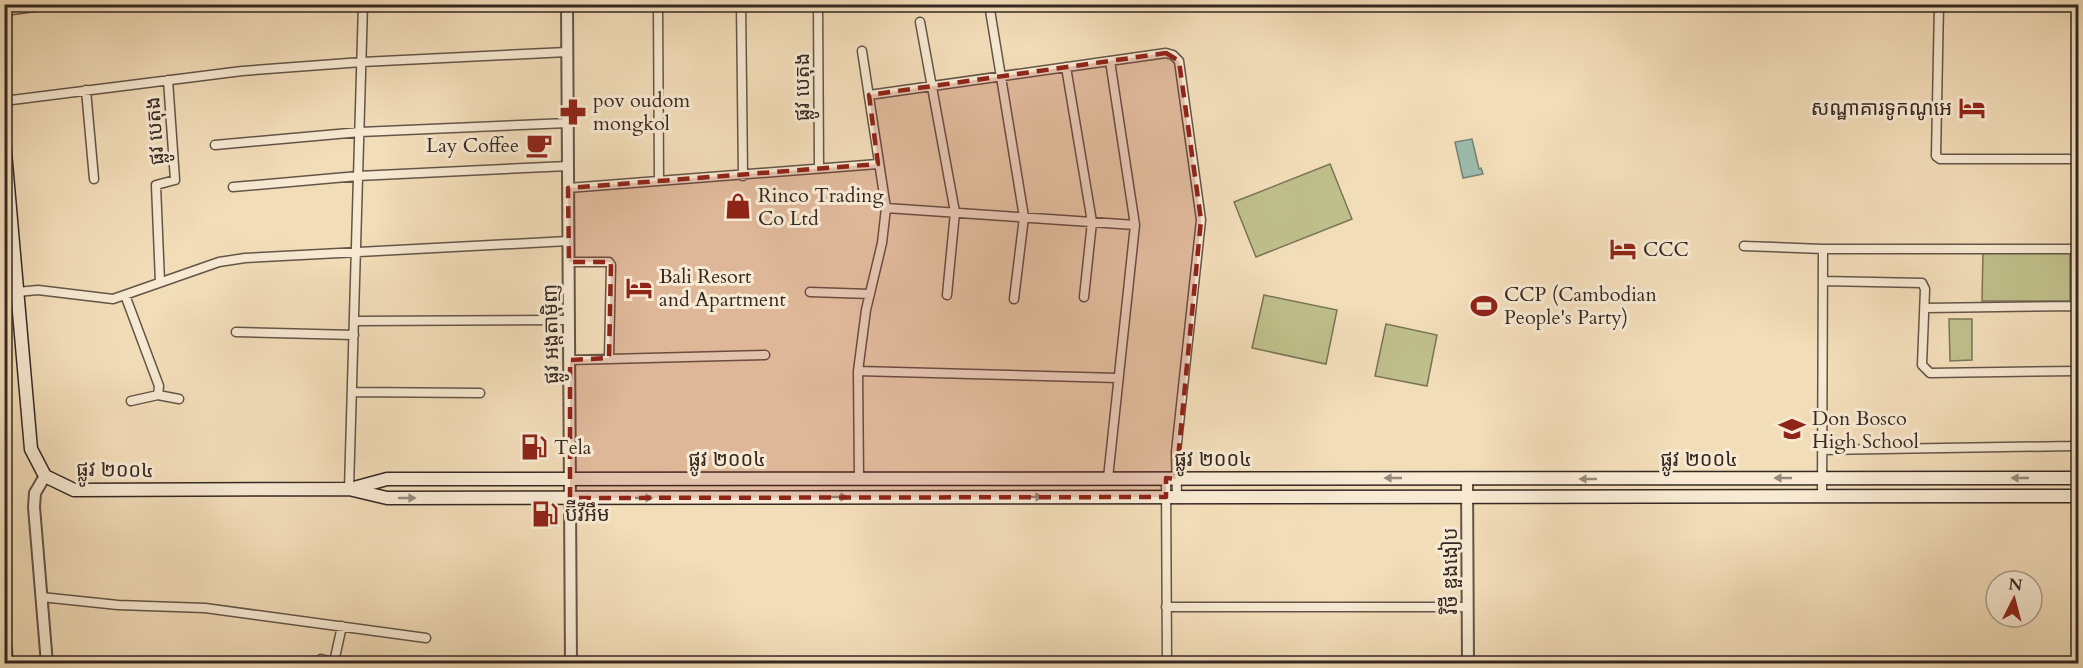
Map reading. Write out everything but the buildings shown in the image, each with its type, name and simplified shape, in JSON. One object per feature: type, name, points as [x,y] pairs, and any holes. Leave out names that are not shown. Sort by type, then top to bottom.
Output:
[{"type":"main road","points":[[4,140],[28,432],[35,462],[45,476]]},
{"type":"main road","name":"ផ្លូវ ២០០៤","points":[[45,476],[74,490],[349,489],[387,498],[2079,496]]},
{"type":"main road","name":"ផ្លូវ ២០០៤","points":[[349,489],[387,479],[2079,478]]},
{"type":"street","points":[[4,11],[57,4]]},
{"type":"street","points":[[349,489],[363,4]]},
{"type":"street","name":"ផ្លូវ អង្តតាម៉ិញ","points":[[567,4],[571,663]]},
{"type":"street","points":[[658,4],[659,181]]},
{"type":"street","points":[[741,4],[743,177]]},
{"type":"street","name":"ផ្លូវ បេតុង","points":[[818,4],[819,168]]},
{"type":"street","points":[[989,4],[999,77],[1024,217],[1014,299]]},
{"type":"street","points":[[1939,4],[1936,156],[1940,159],[2079,159]]},
{"type":"street","points":[[920,22],[955,212],[947,295]]},
{"type":"street","points":[[859,479],[858,371],[870,294],[882,243],[886,208],[862,51]]},
{"type":"street","points":[[4,101],[168,80],[362,62],[567,52]]},
{"type":"street","points":[[869,95],[1166,53],[1177,57],[1180,65],[1201,220],[1176,452],[1171,478],[1166,607],[1167,663]]},
{"type":"street","points":[[1108,478],[1135,225],[1110,61]]},
{"type":"street","points":[[1066,67],[1092,222],[1084,297]]},
{"type":"street","name":"ផ្លូវ បេតុង","points":[[160,282],[156,185],[175,180],[168,80]]},
{"type":"street","points":[[86,90],[94,179]]},
{"type":"street","points":[[215,145],[360,132],[568,123]]},
{"type":"street","points":[[568,188],[743,177],[878,164]]},
{"type":"street","points":[[233,187],[358,176],[568,166]]},
{"type":"street","points":[[886,208],[1135,225]]},
{"type":"street","points":[[17,292],[38,290],[100,298],[125,295],[219,262],[245,258],[568,241]]},
{"type":"street","points":[[1744,246],[1823,249],[2066,247],[2073,249],[2077,256],[2079,333]]},
{"type":"street","points":[[1822,496],[1823,249]]},
{"type":"street","points":[[568,262],[609,262],[611,265],[609,358]]},
{"type":"street","points":[[1823,281],[1914,281],[1922,283],[1925,289],[1922,365],[1930,373],[2079,371]]},
{"type":"street","points":[[810,292],[870,294]]},
{"type":"street","points":[[125,295],[159,386],[158,395]]},
{"type":"street","points":[[1925,308],[2078,306]]},
{"type":"street","points":[[354,321],[569,320]]},
{"type":"street","points":[[236,332],[354,335]]},
{"type":"street","points":[[570,360],[765,355]]},
{"type":"street","points":[[858,371],[1118,378]]},
{"type":"street","points":[[352,392],[480,393]]},
{"type":"street","points":[[131,401],[158,395],[179,399]]},
{"type":"street","points":[[1822,450],[2072,446],[2079,440]]},
{"type":"street","points":[[45,476],[34,493],[47,663]]},
{"type":"street","name":"វិថី ឌួងងៀប","points":[[1467,478],[1468,663]]},
{"type":"street","points":[[41,597],[118,605],[205,608],[426,638]]},
{"type":"street","points":[[1166,607],[1468,607]]},
{"type":"street","points":[[321,659],[338,663],[342,626]]},
{"type":"highlighted area","points":[[1166,53],[1179,61],[1201,220],[1176,479],[1166,478],[1166,497],[570,498],[570,360],[609,358],[611,262],[569,262],[568,188],[878,164],[869,95]]},
{"type":"green space","points":[[1330,164],[1352,219],[1256,257],[1234,202]]},
{"type":"green space","points":[[1983,249],[2070,250],[2070,301],[1982,301]]},
{"type":"green space","points":[[1264,295],[1337,310],[1326,364],[1252,348]]},
{"type":"green space","points":[[1949,319],[1972,319],[1972,360],[1950,361]]},
{"type":"green space","points":[[1386,324],[1437,335],[1427,386],[1375,376]]},
{"type":"shaded area","points":[[1472,139],[1479,169],[1481,168],[1483,174],[1463,178],[1455,142]]},
{"type":"waterway","points":[[4,579],[13,664]]},
{"type":"place","name":"សណ្ឋាគារទូកណូអេ","points":[[1972,108]]},
{"type":"place","name":"pov oudom mongkol","points":[[573,112]]},
{"type":"place","name":"Lay Coffee","points":[[539,145]]},
{"type":"place","name":"Rinco Trading Co Ltd","points":[[738,206]]},
{"type":"place","name":"CCC","points":[[1623,249]]},
{"type":"place","name":"Bali Resort and Apartment","points":[[639,288]]},
{"type":"place","name":"CCP (Cambodian People's Party)","points":[[1484,306]]},
{"type":"place","name":"Don Bosco High School","points":[[1792,429]]},
{"type":"place","name":"Tela","points":[[534,447]]},
{"type":"place","name":"ប៊ីវីអឹម","points":[[545,514]]}]
